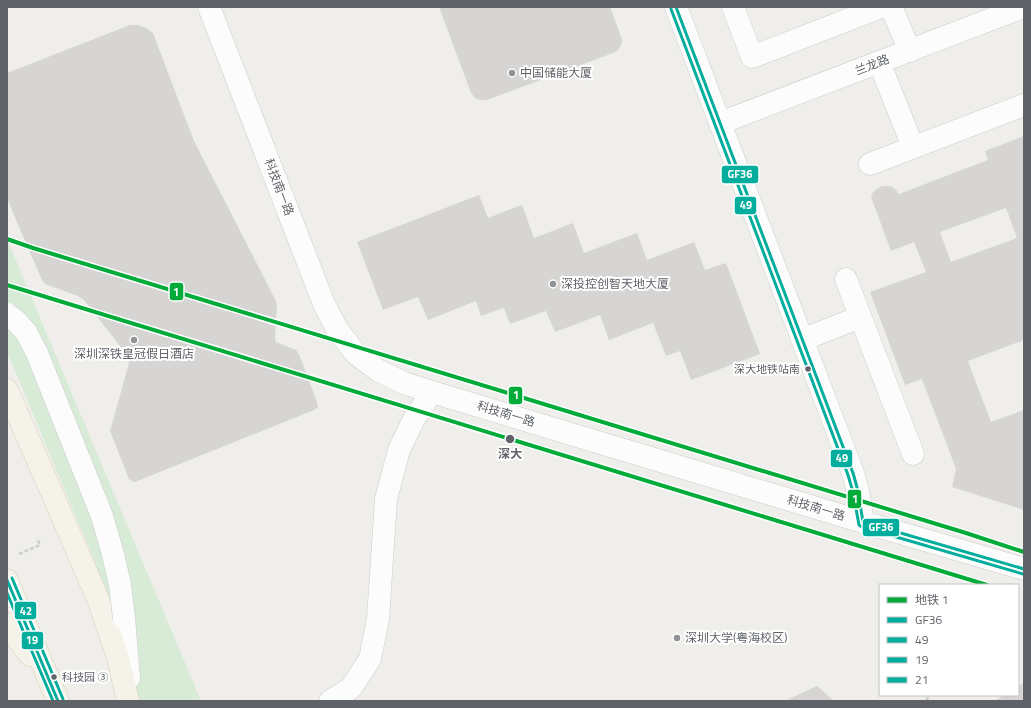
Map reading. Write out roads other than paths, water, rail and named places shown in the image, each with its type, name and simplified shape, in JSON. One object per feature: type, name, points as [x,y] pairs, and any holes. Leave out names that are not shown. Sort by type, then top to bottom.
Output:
[{"type":"main road","points":[[7,390],[98,598],[118,658],[129,701]]},
{"type":"main road","points":[[7,580],[58,701]]},
{"type":"main road","points":[[7,625],[49,680]]},
{"type":"street","name":"科技南一路","points":[[209,7],[324,304],[337,329],[356,354],[379,371],[404,383],[432,392],[1024,569]]},
{"type":"street","points":[[676,7],[852,473],[858,491],[863,522]]},
{"type":"street","points":[[733,7],[752,57],[881,7]]},
{"type":"street","points":[[891,7],[910,51]]},
{"type":"street","name":"兰龙路","points":[[720,123],[1023,7]]},
{"type":"street","points":[[879,62],[912,147]]},
{"type":"street","points":[[870,164],[1024,105]]},
{"type":"street","points":[[846,280],[914,454]]},
{"type":"street","points":[[7,314],[26,332],[37,353],[102,516],[120,585],[124,618],[129,701]]},
{"type":"street","points":[[802,340],[860,317]]},
{"type":"street","points":[[330,701],[351,688],[370,658],[378,619],[386,499],[399,450],[414,420],[432,392]]},
{"type":"metro line","name":"1","points":[[7,239],[1024,552]]},
{"type":"metro line","name":"1","points":[[7,285],[984,584]]},
{"type":"place","name":"中国储能大厦","points":[[512,73]]},
{"type":"place","name":"深投控创智天地大厦","points":[[553,284]]},
{"type":"place","name":"深圳深铁皇冠假日酒店","points":[[134,340]]},
{"type":"place","name":"深大地铁站南","points":[[808,369]]},
{"type":"place","name":"深大","points":[[510,439]]},
{"type":"place","name":"深圳大学(粤海校区)","points":[[677,638]]},
{"type":"place","name":"科技园 ③","points":[[54,677]]}]
